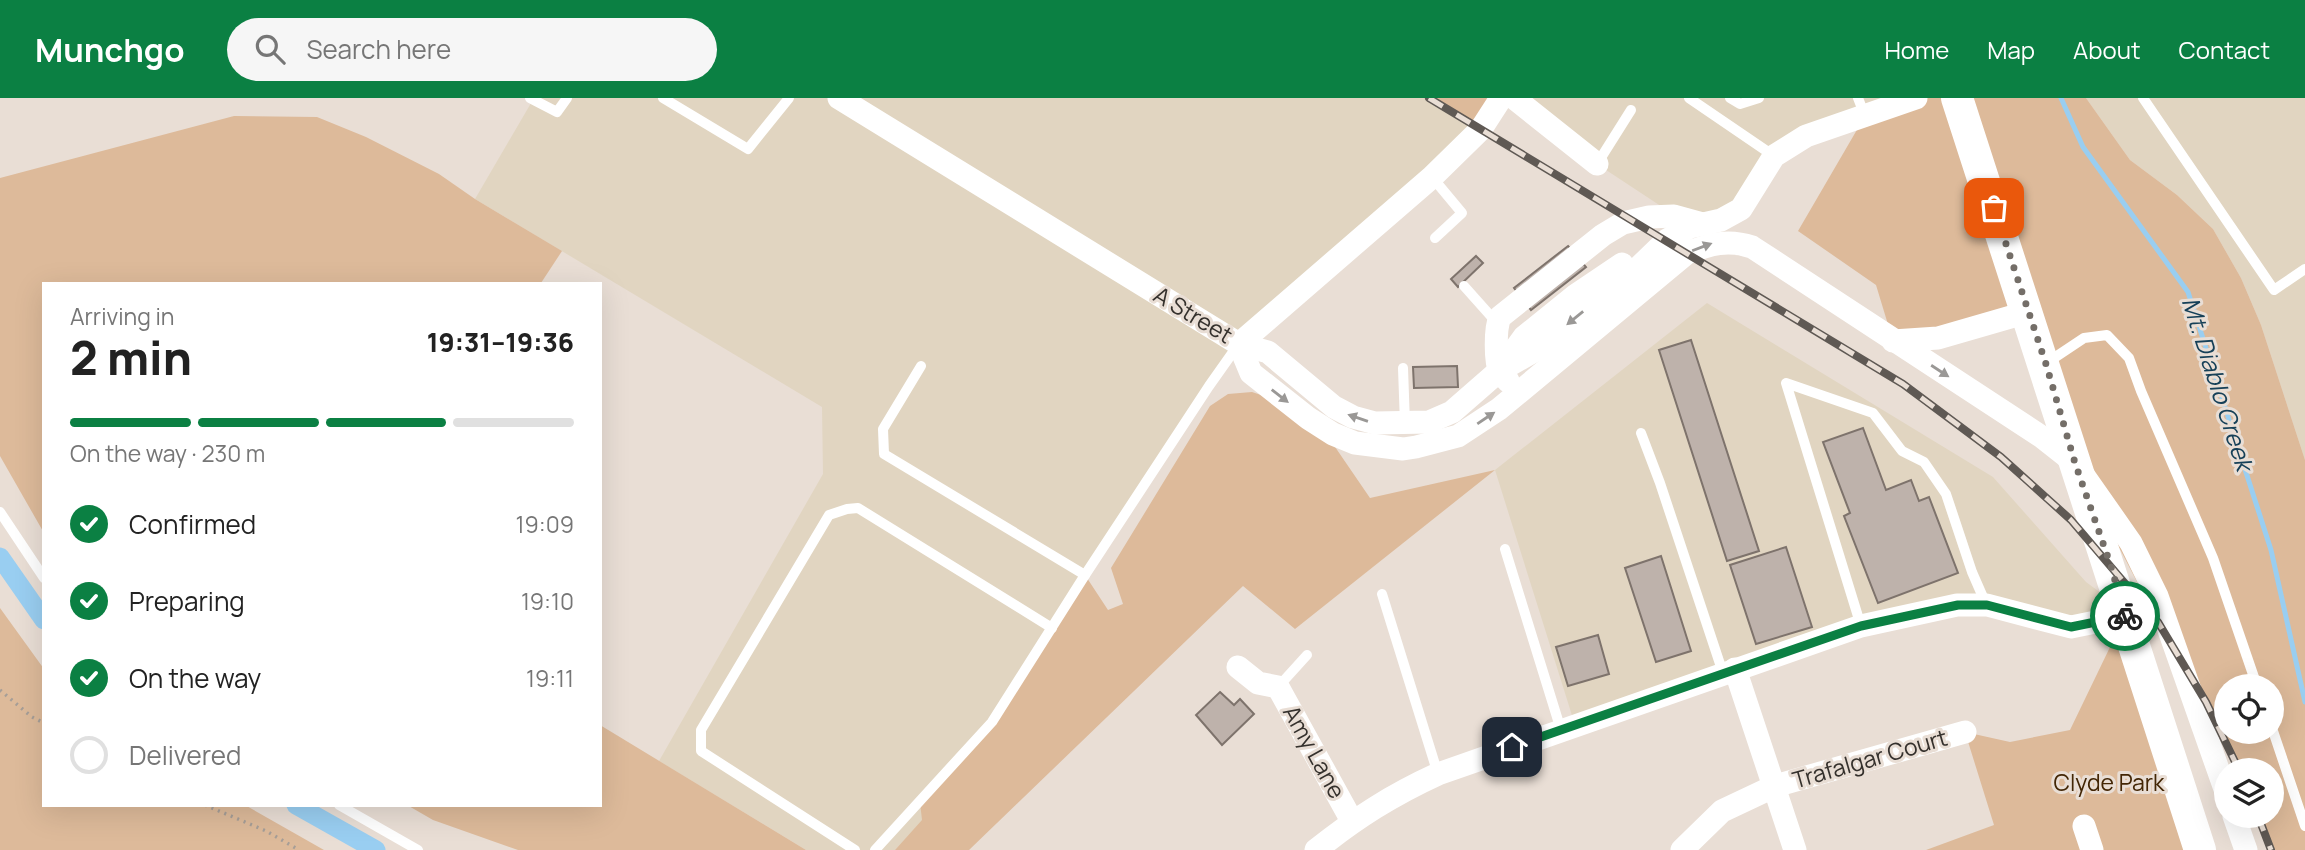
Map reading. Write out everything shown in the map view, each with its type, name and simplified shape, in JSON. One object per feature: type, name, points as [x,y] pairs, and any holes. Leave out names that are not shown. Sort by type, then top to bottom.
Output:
[{"type":"street","name":"A Street","points":[[839,98],[1239,344],[1432,177],[1481,129],[1501,98]]},
{"type":"street","points":[[1514,98],[1597,164]]},
{"type":"street","points":[[1239,344],[1251,373],[1333,434],[1355,443],[1403,449],[1458,436],[1499,409],[1518,392],[1667,240],[1690,227],[1721,220],[1741,209],[1774,156],[1861,107],[1916,98]]},
{"type":"street","points":[[1957,98],[2046,364],[2075,463],[2111,566],[2200,850]]},
{"type":"street","points":[[1518,392],[1499,372],[1497,324],[1500,317],[1623,223],[1649,216],[1674,216],[1703,224]]},
{"type":"street","points":[[1613,229],[1645,264]]},
{"type":"street","points":[[1239,344],[1268,352],[1334,407],[1353,417],[1376,424],[1429,422],[1452,412],[1499,372],[1534,351],[1645,264],[1714,243],[1739,243],[1752,247],[2042,437],[2075,463],[2131,544],[2157,596],[2214,758]]},
{"type":"street","points":[[1893,341],[1938,338],[2028,312]]},
{"type":"street","points":[[1317,850],[1352,821],[1397,793],[1438,774],[1861,626],[1958,605],[1987,605],[2071,627],[2125,616]]},
{"type":"street","name":"Amy Lane","points":[[1238,667],[1258,683],[1278,687],[1352,821]]},
{"type":"street","points":[[1729,671],[1775,786],[1795,850]]},
{"type":"street","name":"Trafalgar Court","points":[[1682,850],[1722,811],[1775,786],[1965,732]]},
{"type":"street","points":[[2084,826],[2092,850]]},
{"type":"street","points":[[2238,828],[2246,850]]},
{"type":"lane","points":[[530,98],[557,112],[567,98]]},
{"type":"lane","points":[[663,98],[748,149],[789,98]]},
{"type":"lane","points":[[1689,98],[1774,156]]},
{"type":"lane","points":[[1730,98],[1740,104],[1759,98]]},
{"type":"lane","points":[[2143,98],[2274,290],[2305,268]]},
{"type":"lane","points":[[1597,164],[1631,110]]},
{"type":"lane","points":[[1432,177],[1462,213],[1435,238]]},
{"type":"lane","points":[[1464,286],[1497,324]]},
{"type":"lane","points":[[2046,364],[2084,338],[2107,335],[2130,358],[2141,390],[2213,558],[2253,674]]},
{"type":"lane","points":[[875,850],[992,723],[1085,575],[1239,344]]},
{"type":"lane","points":[[921,366],[883,429],[884,454],[1085,575]]},
{"type":"lane","points":[[1404,368],[1405,424]]},
{"type":"lane","points":[[1861,626],[1786,383],[1873,413],[1902,451],[1924,462],[1946,494],[1972,572],[1987,605]]},
{"type":"lane","points":[[1642,433],[1729,671]]},
{"type":"lane","points":[[855,850],[701,751],[701,730],[829,515],[858,508],[1052,628]]},
{"type":"lane","points":[[0,512],[42,575]]},
{"type":"lane","points":[[1505,549],[1561,730]]},
{"type":"lane","points":[[1382,594],[1438,774]]},
{"type":"lane","points":[[1278,687],[1307,655]]},
{"type":"lane","points":[[2277,744],[2305,826]]},
{"type":"lane","points":[[343,807],[418,850]]},
{"type":"path","points":[[0,690],[42,722]]},
{"type":"path","points":[[210,807],[266,831],[299,850]]},
{"type":"shaded area","points":[[534,98],[1429,98],[1481,129],[1239,344],[923,820],[895,850],[806,850],[659,761],[823,474],[822,407],[475,199]]},
{"type":"shaded area","points":[[1514,98],[1916,98],[1806,136],[1741,209],[1685,222],[1597,164]]},
{"type":"shaded area","points":[[2086,98],[2305,98],[2305,460],[2261,325],[2241,278],[2213,229],[2177,195],[2130,160]]},
{"type":"shaded area","points":[[1707,303],[1993,477],[2086,582],[2124,610],[2071,627],[1957,605],[1575,725],[1495,470]]},
{"type":"green space","points":[[1429,98],[1501,98],[1481,129]]},
{"type":"green space","points":[[1916,98],[2086,98],[2130,160],[2177,195],[2213,229],[2241,278],[2261,325],[2305,460],[2305,850],[2271,850],[2263,828],[2284,828],[2284,758],[2233,758],[2226,744],[2284,744],[2284,674],[2214,674],[2214,718],[2158,622],[2075,463],[2028,312],[1893,341],[1876,285],[1798,231],[1865,116]]},
{"type":"green space","points":[[234,116],[317,117],[366,137],[439,174],[562,251],[542,282],[42,282],[42,530],[0,456],[0,178]]},
{"type":"green space","points":[[1252,392],[1270,398],[1331,441],[1370,498],[1495,470],[1295,629],[1243,586],[969,850],[895,850],[922,820],[920,802],[992,722],[1085,575],[1108,610],[1123,604],[1111,568],[1210,406],[1228,394]]},
{"type":"green space","points":[[0,608],[42,666],[42,807],[249,807],[324,850],[0,850]]},
{"type":"green space","name":"Clyde Park","points":[[2125,616],[2200,850],[1926,850],[1994,825],[1965,732],[2010,742],[2070,730]]},
{"type":"green space","points":[[602,726],[806,850],[518,850],[433,820],[410,807],[602,807]]},
{"type":"building","points":[[1568,246],[1586,267],[1531,310],[1514,288]]},
{"type":"building","points":[[1476,256],[1483,263],[1458,287],[1451,279]]},
{"type":"building","points":[[1691,340],[1759,551],[1727,561],[1659,350]]},
{"type":"building","points":[[1457,366],[1458,387],[1414,388],[1413,367]]},
{"type":"building","points":[[1863,428],[1886,490],[1911,480],[1919,501],[1929,497],[1958,573],[1878,603],[1844,516],[1850,513],[1823,442]]},
{"type":"building","points":[[1786,547],[1812,627],[1756,644],[1730,565]]},
{"type":"building","points":[[1661,556],[1691,651],[1656,662],[1625,568]]},
{"type":"building","points":[[1598,635],[1609,674],[1568,686],[1556,647]]},
{"type":"building","points":[[1220,692],[1234,705],[1240,699],[1254,714],[1222,745],[1196,715]]},
{"type":"waterway","name":"Mt. Diablo Creek","points":[[2061,98],[2083,147],[2188,292],[2271,550],[2305,702]]},
{"type":"waterway","points":[[0,557],[42,617]]},
{"type":"waterway","points":[[300,807],[376,850]]},
{"type":"railway","points":[[1429,98],[1903,384],[2001,457],[2071,520],[2158,622],[2206,702],[2233,758]]},
{"type":"railway","points":[[2263,828],[2271,850]]},
{"type":"way so far","points":[[1994,208],[2125,616]]},
{"type":"route","points":[[1512,747],[1861,626],[1958,605],[1987,605],[2071,627],[2125,616]]}]
